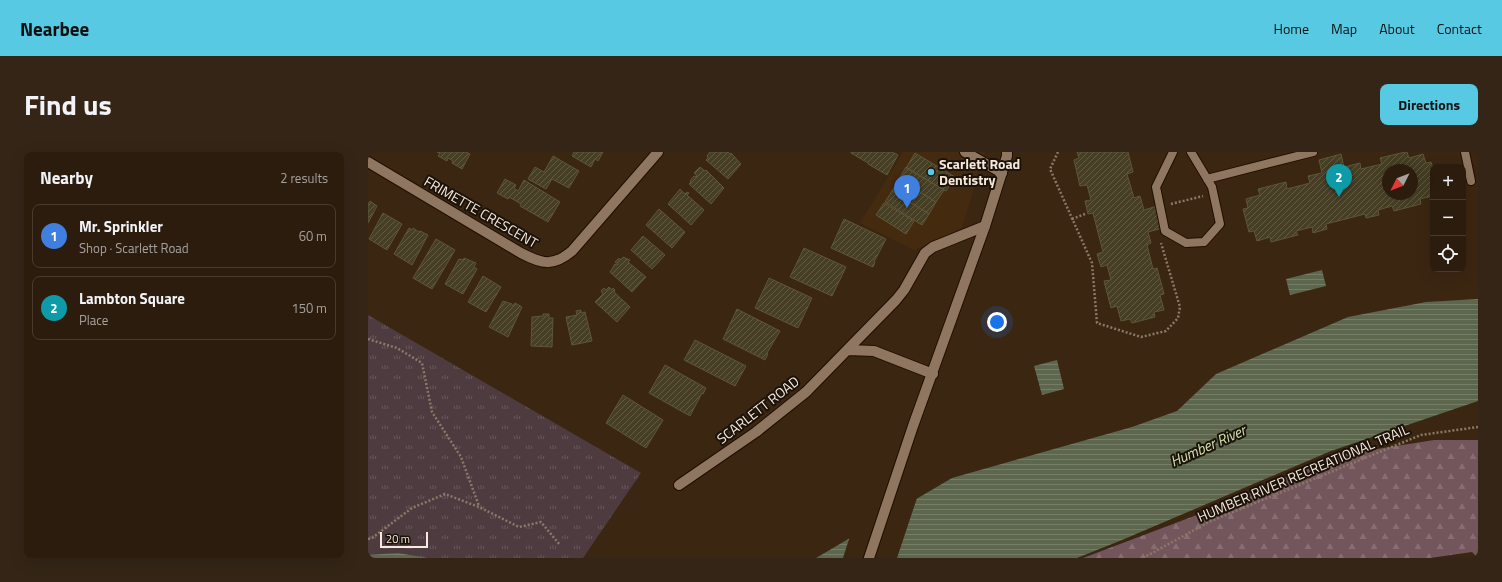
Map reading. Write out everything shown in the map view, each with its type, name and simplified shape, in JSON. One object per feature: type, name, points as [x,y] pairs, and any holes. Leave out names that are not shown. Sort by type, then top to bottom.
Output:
[{"type":"street","name":"FRIMETTE CRESCENT","points":[[368,162],[522,253],[544,263],[555,261],[572,251],[658,152]]},
{"type":"street","points":[[965,152],[1002,173]]},
{"type":"street","points":[[869,558],[1009,153]]},
{"type":"street","name":"SCARLETT ROAD","points":[[679,485],[756,432],[806,392],[896,300],[904,290],[925,253],[933,247],[985,226]]},
{"type":"street","points":[[848,350],[874,351],[933,374]]},
{"type":"lane","points":[[1173,152],[1156,187],[1165,231],[1186,243],[1204,242],[1220,224],[1212,187],[1191,152]]},
{"type":"lane","points":[[1207,179],[1313,152]]},
{"type":"lane","points":[[1465,152],[1471,180]]},
{"type":"path","points":[[1058,152],[1050,169],[1092,263],[1097,323],[1141,337],[1166,331],[1178,318],[1180,307],[1160,239],[1165,231]]},
{"type":"path","points":[[1159,207],[1214,193]]},
{"type":"path","points":[[1072,219],[1085,214]]},
{"type":"path","points":[[368,339],[397,348],[422,363],[432,412],[461,457],[479,507]]},
{"type":"path","name":"HUMBER RIVER RECREATIONAL TRAIL","points":[[1143,558],[1209,522],[1421,435],[1478,427]]},
{"type":"path","points":[[368,539],[372,538],[412,508],[445,494],[479,507],[519,527],[541,522],[560,545]]},
{"type":"shaded area","points":[[903,152],[985,152],[962,228],[914,250],[860,223]]},
{"type":"green space","points":[[368,315],[641,473],[583,558],[368,558]]},
{"type":"green space","points":[[1434,440],[1478,440],[1478,558],[1472,552],[1430,558],[1083,558],[1218,507],[1333,456]]},
{"type":"water","points":[[1322,270],[1326,286],[1290,295],[1286,279]]},
{"type":"water","name":"Humber River","points":[[1478,299],[1478,401],[1331,451],[1077,558],[816,558],[952,478],[1132,427],[1177,411],[1216,374],[1348,317],[1426,302]]},
{"type":"water","points":[[1057,360],[1064,389],[1042,395],[1034,366]]},
{"type":"water","points":[[398,553],[428,558],[368,558],[368,555]]},
{"type":"pier","points":[[918,495],[897,558],[843,558],[850,536]]},
{"type":"building","points":[[437,152],[466,152],[470,154],[462,169],[452,163],[453,161],[448,158],[447,161],[438,156],[440,153]]},
{"type":"building","points":[[574,152],[603,152],[598,161],[595,159],[591,167],[572,156]]},
{"type":"building","points":[[710,152],[731,153],[741,164],[728,179],[706,160]]},
{"type":"building","points":[[851,152],[892,152],[898,155],[887,175]]},
{"type":"building","points":[[1077,152],[1128,152],[1133,172],[1127,174],[1134,198],[1140,196],[1144,210],[1157,206],[1163,228],[1148,232],[1151,243],[1147,245],[1153,269],[1157,268],[1164,294],[1160,295],[1164,310],[1154,312],[1155,317],[1132,323],[1130,319],[1121,321],[1117,306],[1111,308],[1104,281],[1111,280],[1107,265],[1101,267],[1097,254],[1103,252],[1093,213],[1088,214],[1085,201],[1091,200],[1087,185],[1080,186],[1074,160],[1079,158]]},
{"type":"building","points":[[1405,152],[1407,152],[1409,158],[1423,154],[1426,163],[1431,162],[1432,164],[1430,164],[1430,197],[1420,199],[1421,204],[1394,211],[1392,206],[1378,210],[1379,215],[1366,218],[1365,214],[1326,224],[1327,229],[1313,233],[1312,227],[1296,231],[1298,235],[1271,242],[1270,237],[1257,241],[1254,231],[1249,232],[1243,209],[1248,208],[1246,199],[1260,195],[1258,189],[1286,182],[1287,189],[1310,183],[1308,176],[1322,173],[1319,160],[1341,154],[1344,167],[1360,163],[1361,169],[1382,164],[1380,158]]},
{"type":"building","name":"Scarlett Road Dentistry","points":[[915,153],[955,177],[946,191],[906,168]]},
{"type":"building","points":[[553,156],[579,171],[569,188],[552,179],[546,189],[528,179],[535,167],[544,172]]},
{"type":"building","points":[[700,167],[705,171],[706,170],[724,188],[711,204],[689,184],[694,176],[697,176],[694,173]]},
{"type":"building","points":[[906,167],[944,190],[936,202],[899,179]]},
{"type":"building","points":[[505,179],[516,185],[514,188],[518,191],[524,180],[560,202],[548,222],[520,206],[521,204],[509,197],[508,199],[497,193]]},
{"type":"building","points":[[899,179],[936,202],[929,214],[892,191]]},
{"type":"building","points":[[680,189],[685,194],[687,192],[689,193],[687,195],[704,210],[691,225],[668,204]]},
{"type":"building","points":[[892,191],[929,214],[922,225],[885,202]]},
{"type":"building","points":[[370,201],[377,206],[368,223],[368,204]]},
{"type":"building","points":[[884,203],[914,221],[906,234],[876,215]]},
{"type":"building","points":[[659,209],[685,232],[672,248],[646,225]]},
{"type":"building","points":[[383,213],[402,224],[387,250],[369,239]]},
{"type":"building","points":[[844,219],[886,239],[873,267],[831,248]]},
{"type":"building","points":[[409,228],[412,230],[413,228],[428,235],[412,265],[394,254]]},
{"type":"building","points":[[643,236],[665,255],[652,269],[631,250]]},
{"type":"building","points":[[436,239],[455,250],[432,289],[413,278]]},
{"type":"building","points":[[804,248],[846,267],[832,296],[790,277]]},
{"type":"building","points":[[623,257],[630,260],[628,262],[646,277],[632,292],[610,272],[615,264],[618,264],[615,262],[619,258],[621,260]]},
{"type":"building","points":[[464,258],[476,263],[474,267],[477,269],[463,294],[445,284],[459,259],[463,260]]},
{"type":"building","points":[[483,276],[501,287],[486,312],[468,302]]},
{"type":"building","points":[[769,278],[812,298],[798,328],[755,308]]},
{"type":"building","points":[[609,287],[612,290],[613,288],[615,290],[614,292],[630,307],[617,322],[595,302],[603,294],[601,291],[604,288],[606,290]]},
{"type":"building","points":[[503,301],[512,304],[513,306],[515,303],[522,307],[508,337],[489,327]]},
{"type":"building","points":[[737,309],[780,331],[767,353],[768,354],[765,360],[723,339]]},
{"type":"building","points":[[581,310],[581,313],[585,312],[592,341],[572,345],[566,317],[577,315],[576,311]]},
{"type":"building","points":[[543,314],[549,314],[549,318],[553,318],[552,347],[531,346],[532,317],[543,316]]},
{"type":"building","points":[[695,340],[746,366],[735,386],[684,360]]},
{"type":"building","points":[[665,365],[706,388],[690,416],[649,393]]},
{"type":"building","points":[[623,395],[663,420],[646,448],[606,423]]},
{"type":"place","name":"Scarlett Road Dentistry","points":[[931,172]]},
{"type":"place","name":"Lambton Square","points":[[1339,197]]},
{"type":"place","name":"Mr. Sprinkler","points":[[907,208]]}]
